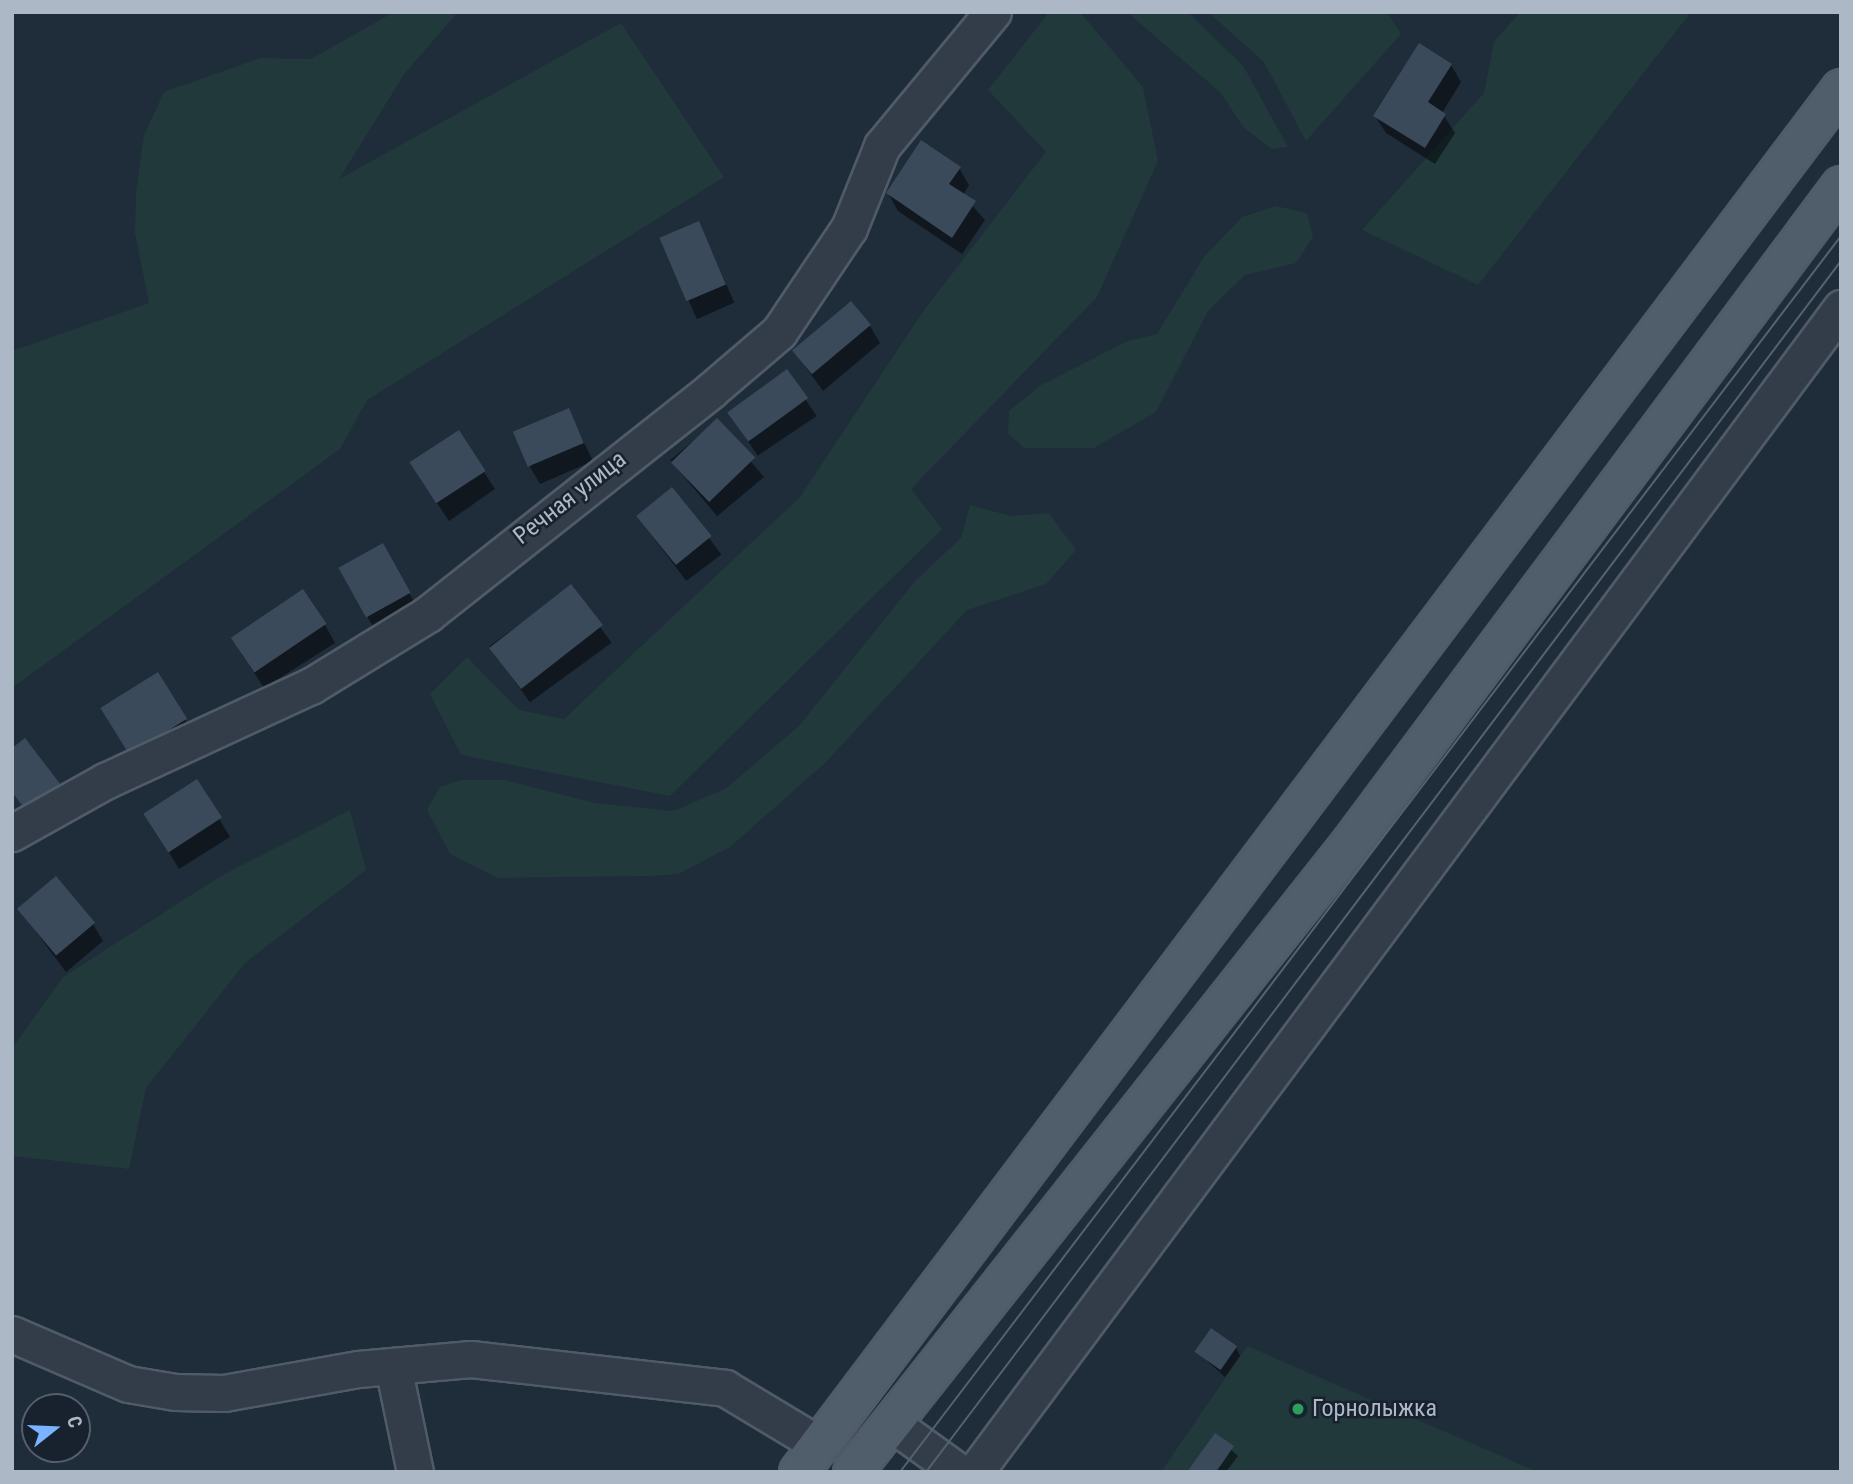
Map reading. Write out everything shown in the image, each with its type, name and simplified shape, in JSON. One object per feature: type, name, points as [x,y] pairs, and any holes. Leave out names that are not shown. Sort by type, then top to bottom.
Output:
[{"type":"main road","points":[[809,1458],[1841,89]]},
{"type":"main road","points":[[853,1472],[1350,843],[1841,186]]},
{"type":"street","name":"Речная улица","points":[[12,833],[105,781],[311,686],[428,614],[710,391],[779,332],[849,228],[882,146],[993,12]]},
{"type":"street","points":[[975,1472],[1841,308]]},
{"type":"street","points":[[12,1334],[128,1384],[175,1392],[224,1393],[393,1366],[471,1359],[725,1388],[809,1458]]},
{"type":"street","points":[[393,1366],[415,1472]]},
{"type":"street","points":[[891,1423],[959,1472]]},
{"type":"green space","points":[[394,12],[457,13],[405,73],[339,179],[621,23],[724,177],[367,400],[340,449],[12,688],[12,351],[149,303],[135,233],[136,192],[144,135],[164,92],[260,58],[311,59]]},
{"type":"green space","points":[[1049,12],[1080,12],[1143,87],[1158,161],[1097,297],[911,489],[942,529],[670,796],[461,755],[430,694],[467,657],[519,710],[564,719],[800,497],[924,310],[1046,152],[988,90]]},
{"type":"green space","points":[[1127,12],[1188,12],[1244,67],[1288,147],[1272,149],[1243,127],[1221,93]]},
{"type":"green space","points":[[1208,12],[1387,12],[1401,34],[1306,141],[1264,62]]},
{"type":"green space","points":[[1520,12],[1691,12],[1478,285],[1362,230],[1484,93],[1494,42]]},
{"type":"green space","points":[[1276,206],[1307,213],[1313,237],[1296,263],[1245,275],[1208,311],[1156,412],[1094,448],[1024,448],[1008,433],[1009,411],[1041,385],[1128,341],[1157,334],[1204,257],[1242,217]]},
{"type":"green space","points":[[970,505],[1011,516],[1049,513],[1076,550],[1046,584],[967,610],[826,762],[730,847],[678,874],[649,876],[498,878],[450,854],[427,810],[440,787],[461,780],[504,780],[595,803],[673,811],[725,789],[798,727],[916,580],[961,538]]},
{"type":"green space","points":[[350,810],[366,870],[245,963],[146,1088],[129,1169],[12,1156],[12,1048],[63,977],[221,876]]},
{"type":"green space","name":"Горнолыжка","points":[[1247,1346],[1538,1472],[1161,1472]]},
{"type":"building","points":[[1419,43],[1452,64],[1428,102],[1446,114],[1425,148],[1373,116]]},
{"type":"building","points":[[921,140],[961,167],[949,184],[976,201],[952,238],[886,193]]},
{"type":"building","points":[[699,221],[726,285],[686,301],[659,238]]},
{"type":"building","points":[[851,301],[871,325],[812,374],[792,350]]},
{"type":"building","points":[[787,369],[808,398],[748,442],[727,412]]},
{"type":"building","points":[[569,408],[584,443],[528,467],[513,432]]},
{"type":"building","points":[[717,418],[755,458],[709,502],[671,462]]},
{"type":"building","points":[[459,430],[486,471],[436,503],[410,462]]},
{"type":"building","points":[[672,487],[712,536],[676,565],[636,516]]},
{"type":"building","points":[[383,543],[411,593],[366,618],[338,568]]},
{"type":"building","points":[[571,584],[603,625],[521,689],[489,648]]},
{"type":"building","points":[[303,589],[326,624],[254,672],[231,638]]},
{"type":"building","points":[[158,672],[187,719],[129,755],[100,708]]},
{"type":"building","points":[[25,738],[61,785],[27,812],[12,792],[12,748]]},
{"type":"building","points":[[197,779],[222,818],[168,852],[143,814]]},
{"type":"building","points":[[56,876],[95,923],[56,956],[17,909]]},
{"type":"building","points":[[1211,1328],[1237,1346],[1221,1370],[1194,1352]]},
{"type":"building","points":[[1215,1433],[1234,1446],[1216,1472],[1187,1472]]},
{"type":"tram line","points":[[900,1472],[1841,236]]},
{"type":"tram line","points":[[926,1472],[1841,261]]},
{"type":"place","name":"Горнолыжка","points":[[1298,1409]]}]
